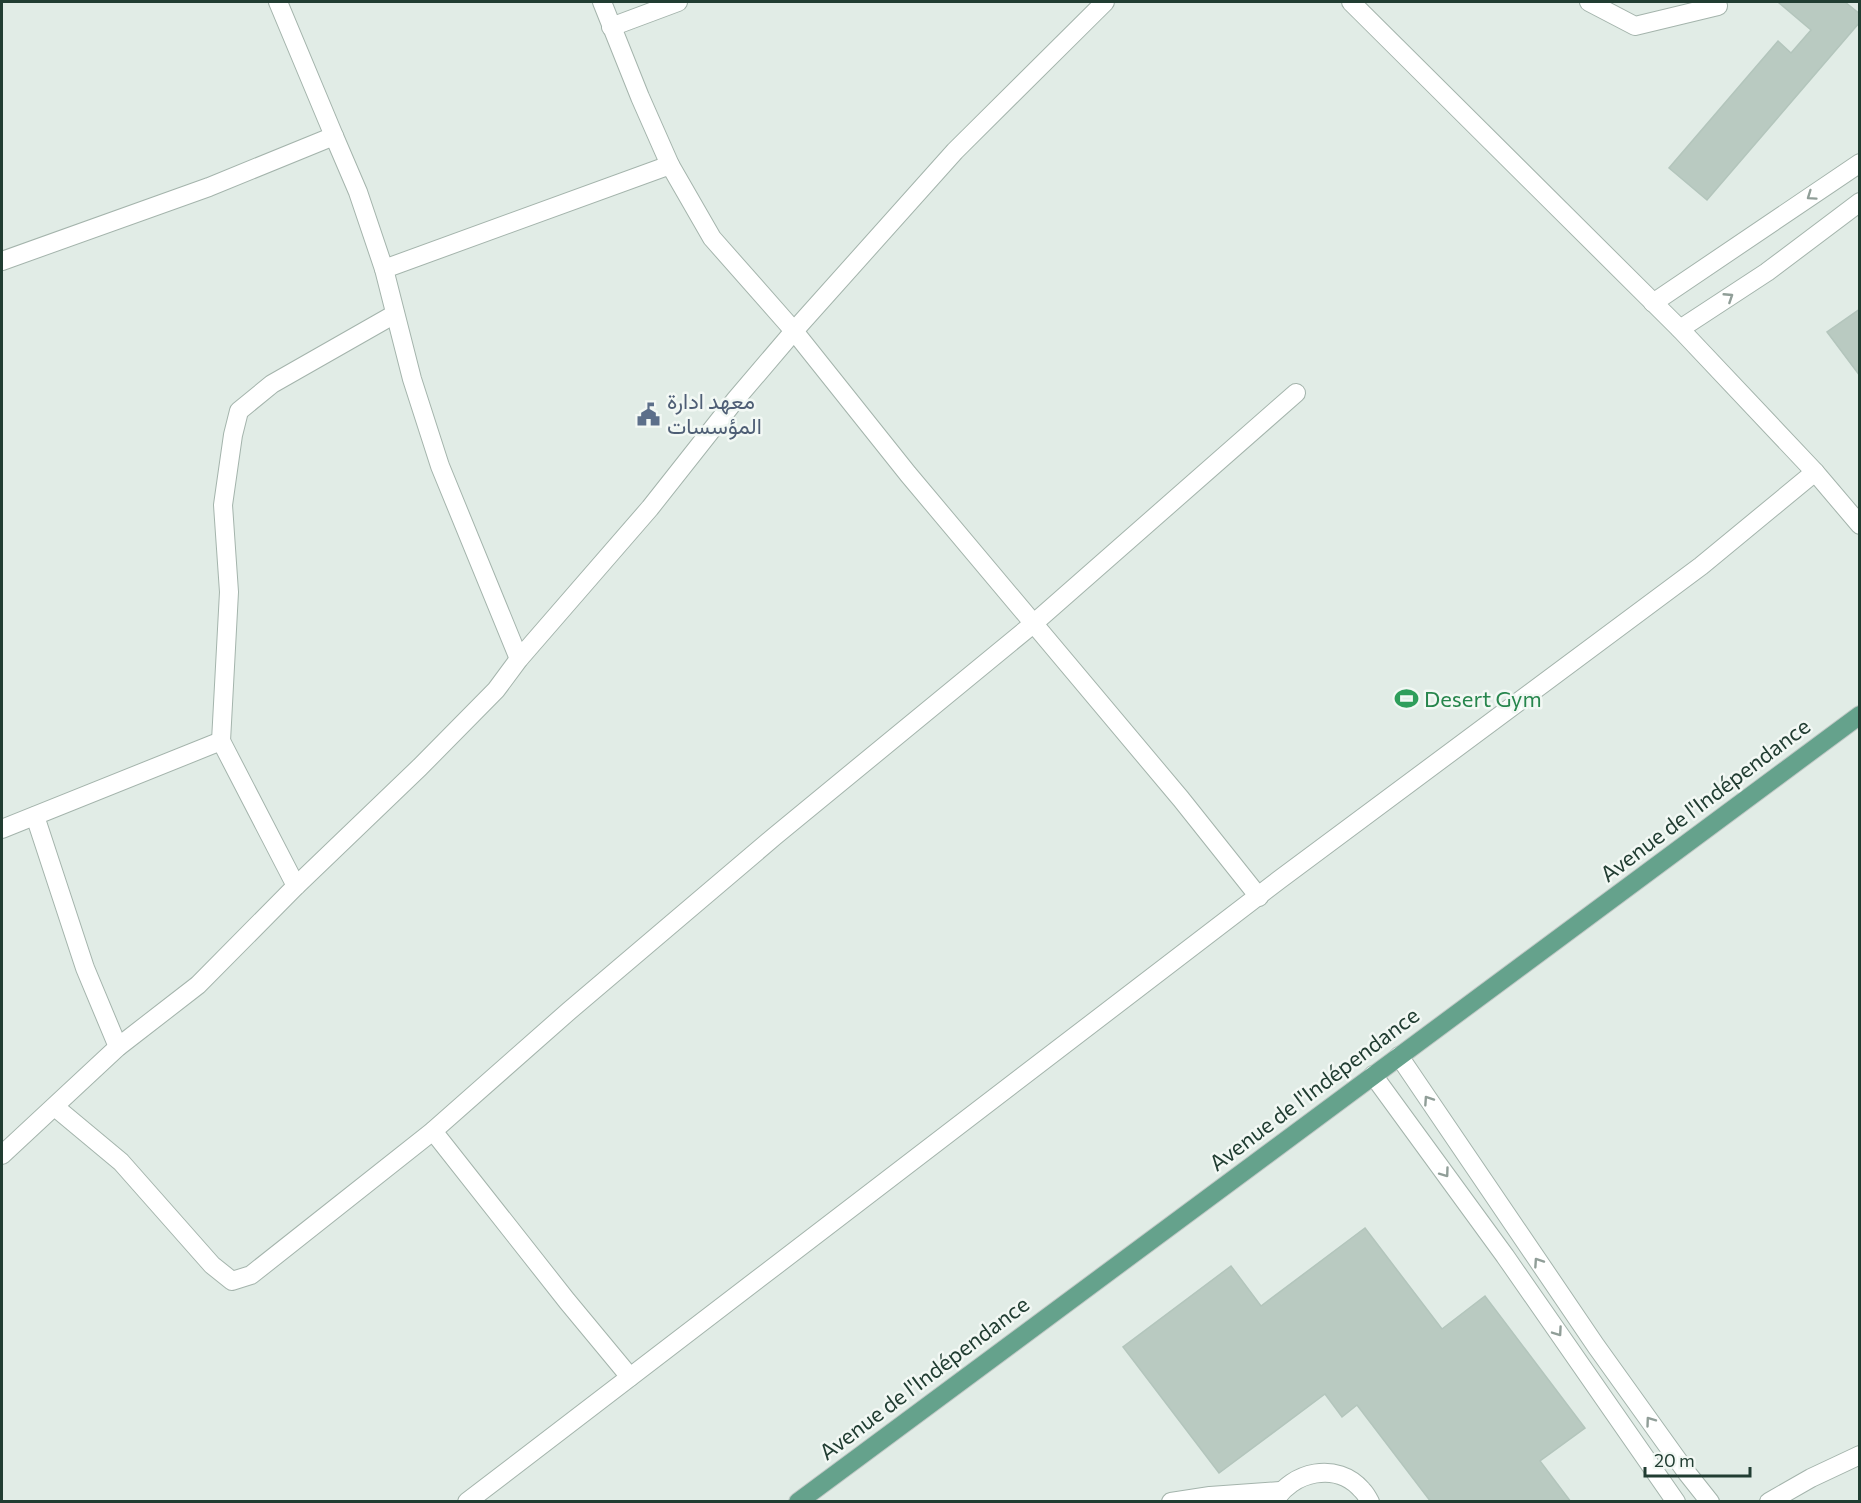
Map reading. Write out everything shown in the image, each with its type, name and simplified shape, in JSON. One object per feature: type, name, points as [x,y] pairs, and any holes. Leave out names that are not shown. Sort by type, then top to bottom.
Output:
[{"type":"main road","name":"Avenue de l'Indépendance","points":[[798,1502],[1860,715]]},
{"type":"street","points":[[278,2],[358,192],[384,269],[412,379],[440,466],[519,659]]},
{"type":"street","points":[[602,2],[670,165],[712,238],[794,331],[908,474],[1181,799],[1258,897]]},
{"type":"street","points":[[611,27],[678,2]]},
{"type":"street","points":[[2,1155],[118,1047],[198,985],[496,690],[519,659],[650,508],[736,399],[794,331],[955,151],[1105,2]]},
{"type":"street","points":[[1351,2],[1680,329],[1815,472],[1860,525]]},
{"type":"street","points":[[1589,2],[1635,26],[1718,6]]},
{"type":"street","points":[[2,261],[209,187],[334,136]]},
{"type":"street","points":[[1653,303],[1860,163]]},
{"type":"street","points":[[384,269],[670,165]]},
{"type":"street","points":[[1680,329],[1767,272],[1860,202]]},
{"type":"street","points":[[296,886],[221,741],[229,592],[223,505],[233,435],[239,411],[272,384],[395,314]]},
{"type":"street","points":[[55,1107],[121,1162],[212,1265],[232,1281],[251,1275],[433,1131],[775,836],[1033,624],[1296,393]]},
{"type":"street","points":[[467,1502],[1288,873],[1701,566],[1815,472]]},
{"type":"street","points":[[2,829],[221,741]]},
{"type":"street","points":[[35,816],[85,968],[118,1047]]},
{"type":"street","points":[[1399,1056],[1596,1346],[1710,1502]]},
{"type":"street","points":[[1373,1075],[1505,1256],[1676,1502]]},
{"type":"street","points":[[433,1131],[630,1377]]},
{"type":"street","points":[[1769,1502],[1811,1478],[1860,1455]]},
{"type":"street","points":[[1171,1502],[1210,1496],[1277,1496],[1294,1480],[1311,1473],[1329,1473],[1347,1478],[1362,1489],[1370,1502]]},
{"type":"building","points":[[1778,2],[1845,2],[1860,14],[1860,22],[1707,200],[1669,168],[1778,41],[1791,53],[1811,30]]},
{"type":"building","points":[[1860,309],[1860,376],[1827,332]]},
{"type":"building","points":[[1365,1228],[1442,1329],[1485,1296],[1585,1428],[1540,1461],[1571,1502],[1431,1502],[1357,1405],[1342,1417],[1325,1394],[1219,1473],[1123,1347],[1231,1266],[1261,1306]]},
{"type":"place","name":"معهد ادارة المؤسسات","points":[[649,414]]},
{"type":"place","name":"Desert Gym","points":[[1406,699]]}]
